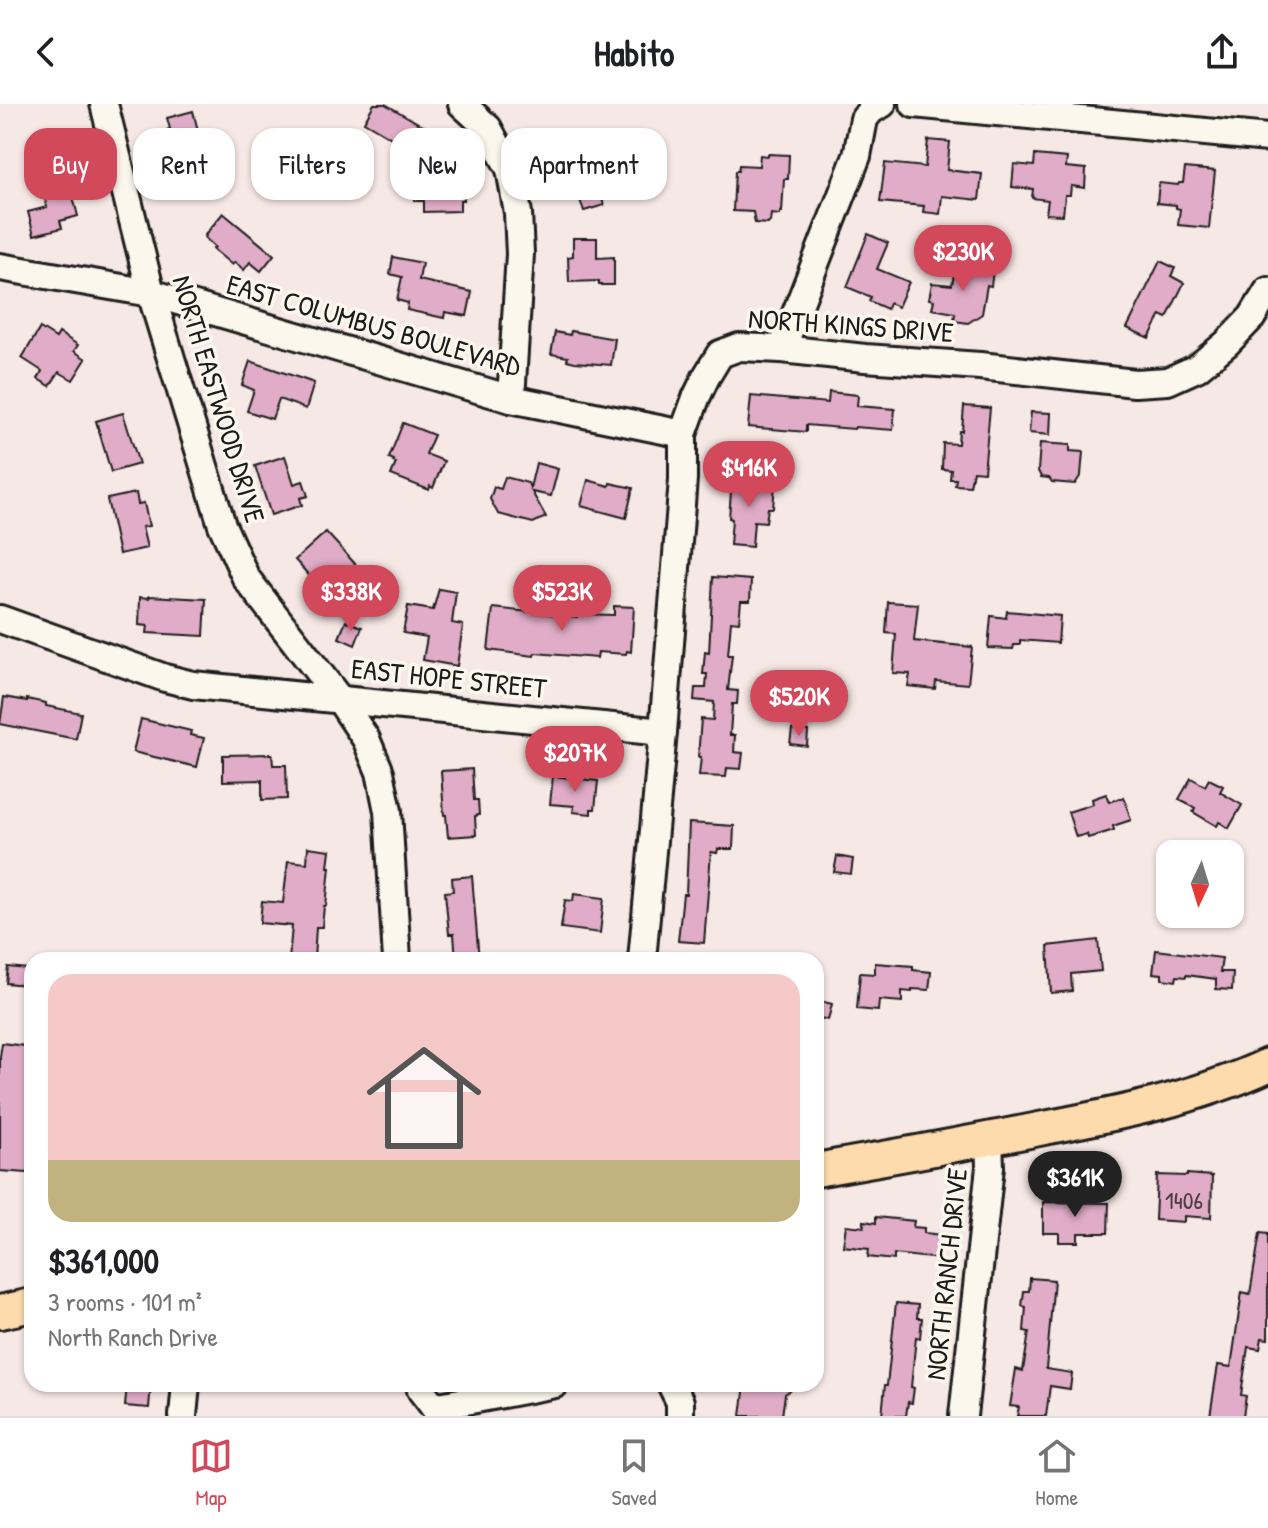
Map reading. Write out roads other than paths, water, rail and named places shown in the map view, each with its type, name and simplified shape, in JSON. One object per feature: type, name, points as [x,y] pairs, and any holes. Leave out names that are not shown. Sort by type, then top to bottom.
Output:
[{"type":"main road","points":[[824,1169],[1159,1105],[1268,1065]]},
{"type":"main road","points":[[0,1312],[24,1307]]},
{"type":"street","name":"NORTH EASTWOOD DRIVE","points":[[104,104],[151,293],[222,525],[246,578],[340,700],[366,739],[380,772],[388,811],[397,952]]},
{"type":"street","points":[[462,104],[488,128],[510,169],[515,199],[520,254],[511,399]]},
{"type":"street","points":[[782,349],[857,156],[864,119],[871,110],[882,104]]},
{"type":"street","points":[[914,104],[1268,138]]},
{"type":"street","name":"EAST COLUMBUS BOULEVARD","points":[[0,267],[151,293],[511,399],[683,434]]},
{"type":"street","name":"NORTH KINGS DRIVE","points":[[643,952],[683,479],[683,434],[696,398],[720,354],[739,347],[782,349],[994,367],[1135,383],[1168,381],[1197,368],[1227,343],[1252,317],[1268,291]]},
{"type":"street","name":"EAST HOPE STREET","points":[[0,619],[152,674],[193,685],[663,732]]},
{"type":"street","name":"NORTH RANCH DRIVE","points":[[963,1416],[990,1167],[989,1139]]},
{"type":"street","points":[[183,1416],[185,1392]]},
{"type":"street","points":[[430,1398],[484,1392]]},
{"type":"street","points":[[675,1392],[680,1402],[680,1416]]}]
